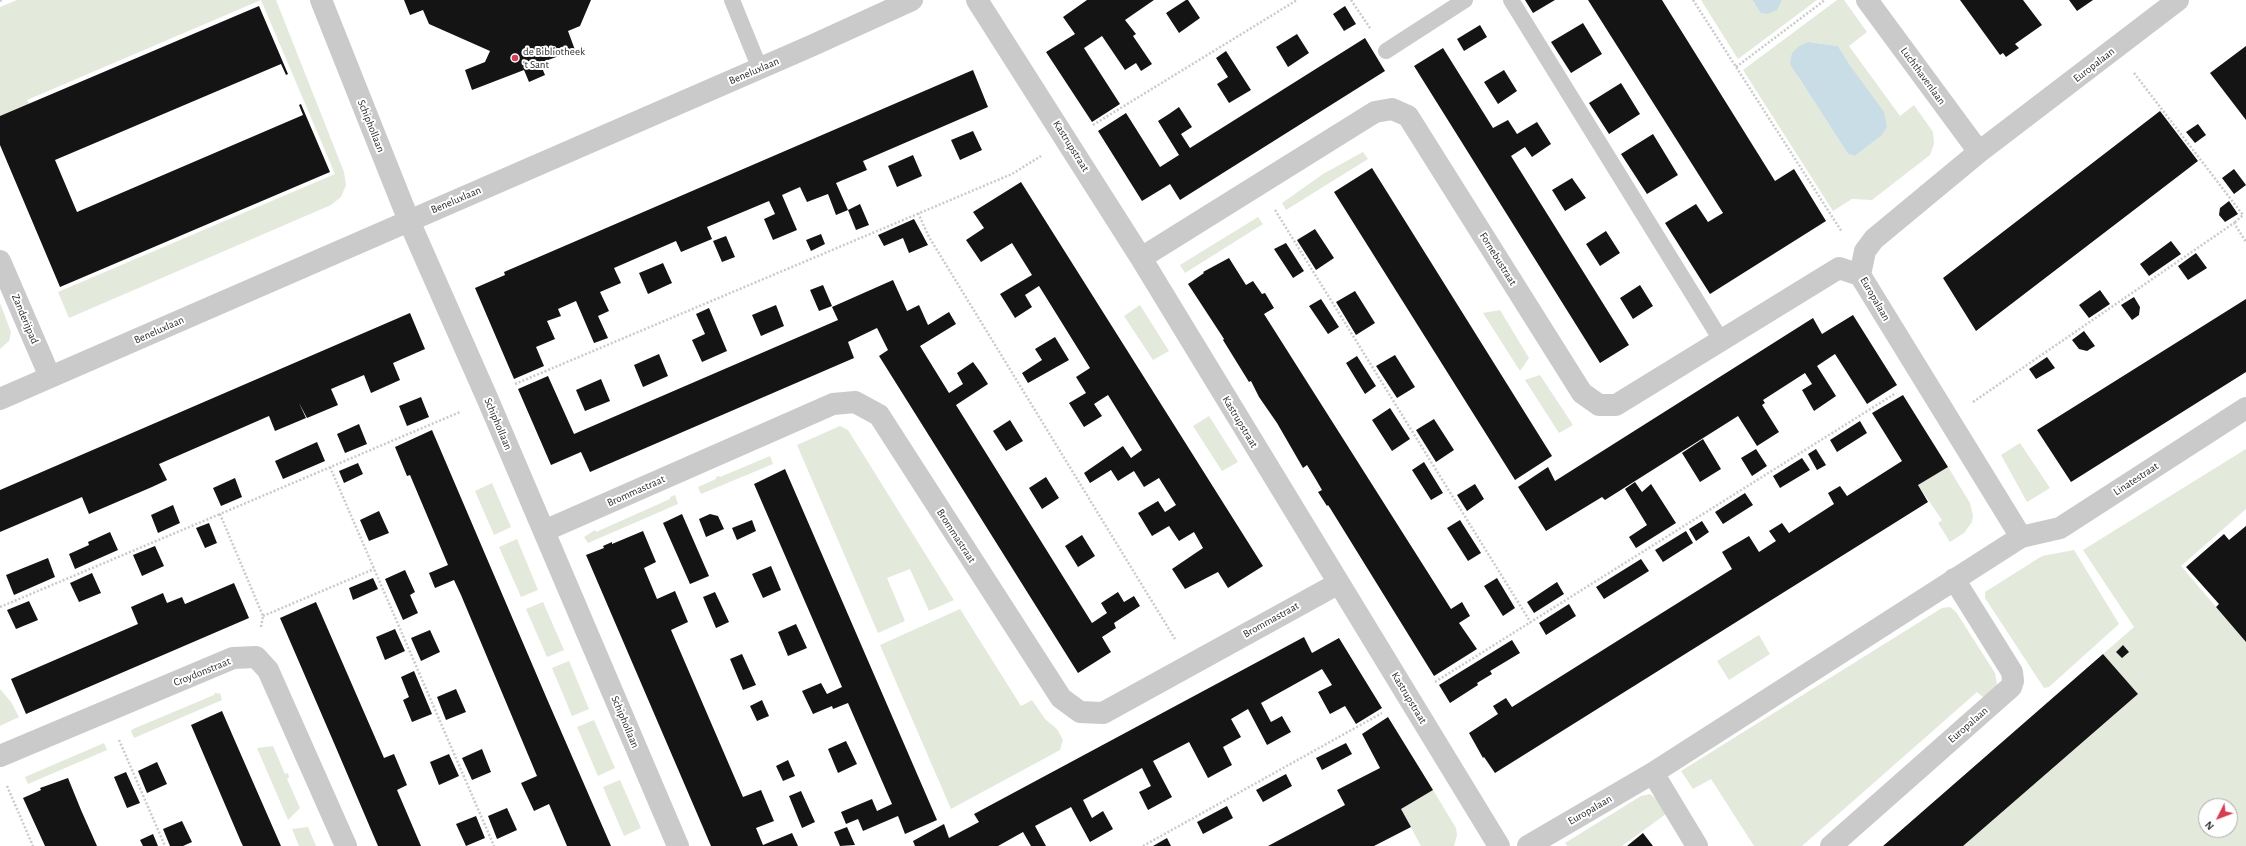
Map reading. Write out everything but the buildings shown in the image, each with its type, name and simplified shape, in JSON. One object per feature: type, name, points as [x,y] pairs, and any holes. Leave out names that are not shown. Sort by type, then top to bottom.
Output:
[{"type":"street","name":"Schiphollaan","points":[[321,0],[409,221],[488,400],[678,846]]},
{"type":"street","name":"Beneluxlaan","points":[[0,399],[760,69],[912,0]]},
{"type":"street","name":"Kastrupstraat","points":[[977,0],[1068,140],[1141,258],[1499,846]]},
{"type":"street","name":"Luchthavenlaan","points":[[1867,0],[1980,152]]},
{"type":"street","name":"Europalaan","points":[[1528,846],[1653,774],[2020,537],[1922,377],[1861,269],[1865,251],[1874,239],[1980,152],[2178,0]]},
{"type":"street","name":"Fornebustraat","points":[[1141,258],[1375,112],[1392,109],[1408,116],[1582,393],[1599,405],[1616,405],[1839,268],[1861,269]]},
{"type":"street","name":"Zanderijpad","points":[[0,261],[50,378]]},
{"type":"street","name":"Brommastraat","points":[[544,531],[833,404],[856,402],[878,415],[1061,698],[1080,712],[1103,713],[1339,583]]},
{"type":"street","name":"Linatestraat","points":[[2020,537],[2060,528],[2246,408]]},
{"type":"street","name":"Europalaan","points":[[1831,846],[2011,687],[2013,681],[2012,672],[1954,579]]},
{"type":"street","points":[[256,657],[268,670],[346,846]]},
{"type":"street","name":"Croydonstraat","points":[[0,756],[233,658],[256,657]]},
{"type":"street","points":[[1653,774],[1697,846]]},
{"type":"lane","points":[[732,0],[760,69]]},
{"type":"lane","points":[[1386,51],[1465,0]]},
{"type":"lane","points":[[1511,0],[1722,340]]},
{"type":"path","points":[[1094,125],[1297,0]]},
{"type":"path","points":[[1351,0],[1386,51]]},
{"type":"path","points":[[1693,0],[1861,269]]},
{"type":"path","points":[[1736,67],[1825,0]]},
{"type":"path","points":[[1947,418],[2004,382],[2234,223],[2243,215],[2115,48]]},
{"type":"path","points":[[516,384],[1012,174],[1068,140]]},
{"type":"path","points":[[1260,185],[1531,622]]},
{"type":"path","points":[[918,213],[929,237],[1163,621]]},
{"type":"path","points":[[2234,223],[2246,242]]},
{"type":"path","points":[[1143,846],[1409,698],[1922,377]]},
{"type":"path","points":[[0,607],[488,400]]},
{"type":"path","points":[[330,467],[494,846]]},
{"type":"path","points":[[220,514],[263,616],[256,657]]},
{"type":"path","points":[[263,616],[374,569]]},
{"type":"path","points":[[107,711],[165,846]]},
{"type":"path","points":[[6,784],[33,846]]},
{"type":"shaded area","points":[[17,0],[261,0],[27,100],[29,104],[0,116],[0,7]]},
{"type":"shaded area","points":[[261,0],[276,0],[344,172],[346,185],[341,197],[331,205],[69,318],[58,292],[335,174]]},
{"type":"shaded area","points":[[1701,0],[1752,0],[1755,5],[1781,2],[1781,0],[1817,0],[1738,59]]},
{"type":"shaded area","points":[[1837,0],[1844,0],[1867,32],[1849,46],[1900,116],[1914,105],[1933,132],[1934,144],[1930,155],[1872,200],[1852,199],[1833,211],[1743,70]],"holes":[[[1809,42],[1838,46],[1851,67],[1881,136],[1855,156],[1848,154],[1797,75]]]},
{"type":"shaded area","points":[[1363,152],[1368,159],[1286,210],[1282,203],[1323,174]]},
{"type":"shaded area","points":[[1258,217],[1263,224],[1185,273],[1180,265]]},
{"type":"shaded area","points":[[0,303],[11,332],[9,341],[0,349]]},
{"type":"shaded area","points":[[1140,305],[1169,351],[1153,360],[1124,316]]},
{"type":"shaded area","points":[[1500,310],[1529,358],[1520,371],[1483,313]]},
{"type":"shaded area","points":[[1540,375],[1573,425],[1559,433],[1525,380]]},
{"type":"shaded area","points":[[1209,416],[1238,462],[1222,471],[1193,426]]},
{"type":"shaded area","points":[[840,426],[848,430],[954,600],[929,611],[910,569],[887,578],[905,621],[878,633],[797,445]]},
{"type":"shaded area","points":[[2020,443],[2050,488],[2027,502],[2001,455]]},
{"type":"shaded area","points":[[2246,449],[2246,509],[2181,566],[2246,642],[2246,846],[1963,846],[2138,694],[2103,654],[2134,627],[2083,550]]},
{"type":"shaded area","points":[[770,456],[773,464],[701,494],[698,487],[716,479],[716,477],[720,477]]},
{"type":"shaded area","points":[[1948,467],[1970,503],[1973,516],[1972,522],[1964,533],[1950,542],[1938,523],[1942,520],[1918,485]]},
{"type":"shaded area","points":[[492,483],[511,527],[494,535],[475,491]]},
{"type":"shaded area","points":[[675,495],[678,504],[588,543],[584,537],[595,530],[596,532],[670,499],[670,497]]},
{"type":"shaded area","points":[[517,539],[538,590],[521,597],[499,547]]},
{"type":"shaded area","points":[[2074,550],[2119,624],[2049,687],[2044,688],[1985,598],[1985,592],[2042,556]]},
{"type":"shaded area","points":[[543,602],[564,650],[547,657],[526,609]]},
{"type":"shaded area","points":[[1950,607],[1956,612],[1995,673],[1997,684],[1995,690],[1984,698],[1977,692],[1802,846],[1754,846],[1711,779],[1693,789],[1681,771],[1942,608]]},
{"type":"shaded area","points":[[960,609],[1021,706],[1032,700],[1045,719],[1057,729],[1063,740],[1060,750],[951,809],[880,645]]},
{"type":"shaded area","points":[[1759,635],[1770,654],[1729,680],[1717,661]]},
{"type":"shaded area","points":[[569,661],[589,709],[572,716],[552,668]]},
{"type":"shaded area","points":[[0,689],[11,702],[19,717],[0,726]]},
{"type":"shaded area","points":[[216,692],[217,694],[220,693],[222,700],[134,738],[131,731],[133,729],[214,695]]},
{"type":"shaded area","points":[[594,720],[615,768],[598,776],[577,727]]},
{"type":"shaded area","points":[[104,743],[107,750],[28,784],[25,777]]},
{"type":"shaded area","points":[[273,746],[285,774],[288,773],[289,777],[287,779],[300,808],[288,820],[257,748]]},
{"type":"shaded area","points":[[620,780],[641,828],[624,836],[603,787]]},
{"type":"shaded area","points":[[1433,790],[1456,828],[1457,835],[1454,846],[1421,846],[1401,809]]},
{"type":"shaded area","points":[[1650,794],[1657,800],[1666,814],[1622,846],[1567,846],[1565,843],[1641,796]]},
{"type":"shaded area","points":[[308,827],[316,846],[299,846],[292,829]]},
{"type":"water","points":[[1752,0],[1781,0],[1781,2],[1777,10],[1767,14],[1761,13]]},
{"type":"water","points":[[1809,42],[1838,46],[1851,67],[1884,112],[1887,127],[1881,136],[1855,156],[1848,154],[1790,64],[1792,53],[1799,46]]},
{"type":"place","name":"de Bibliotheek 't Sant","points":[[515,58]]}]
